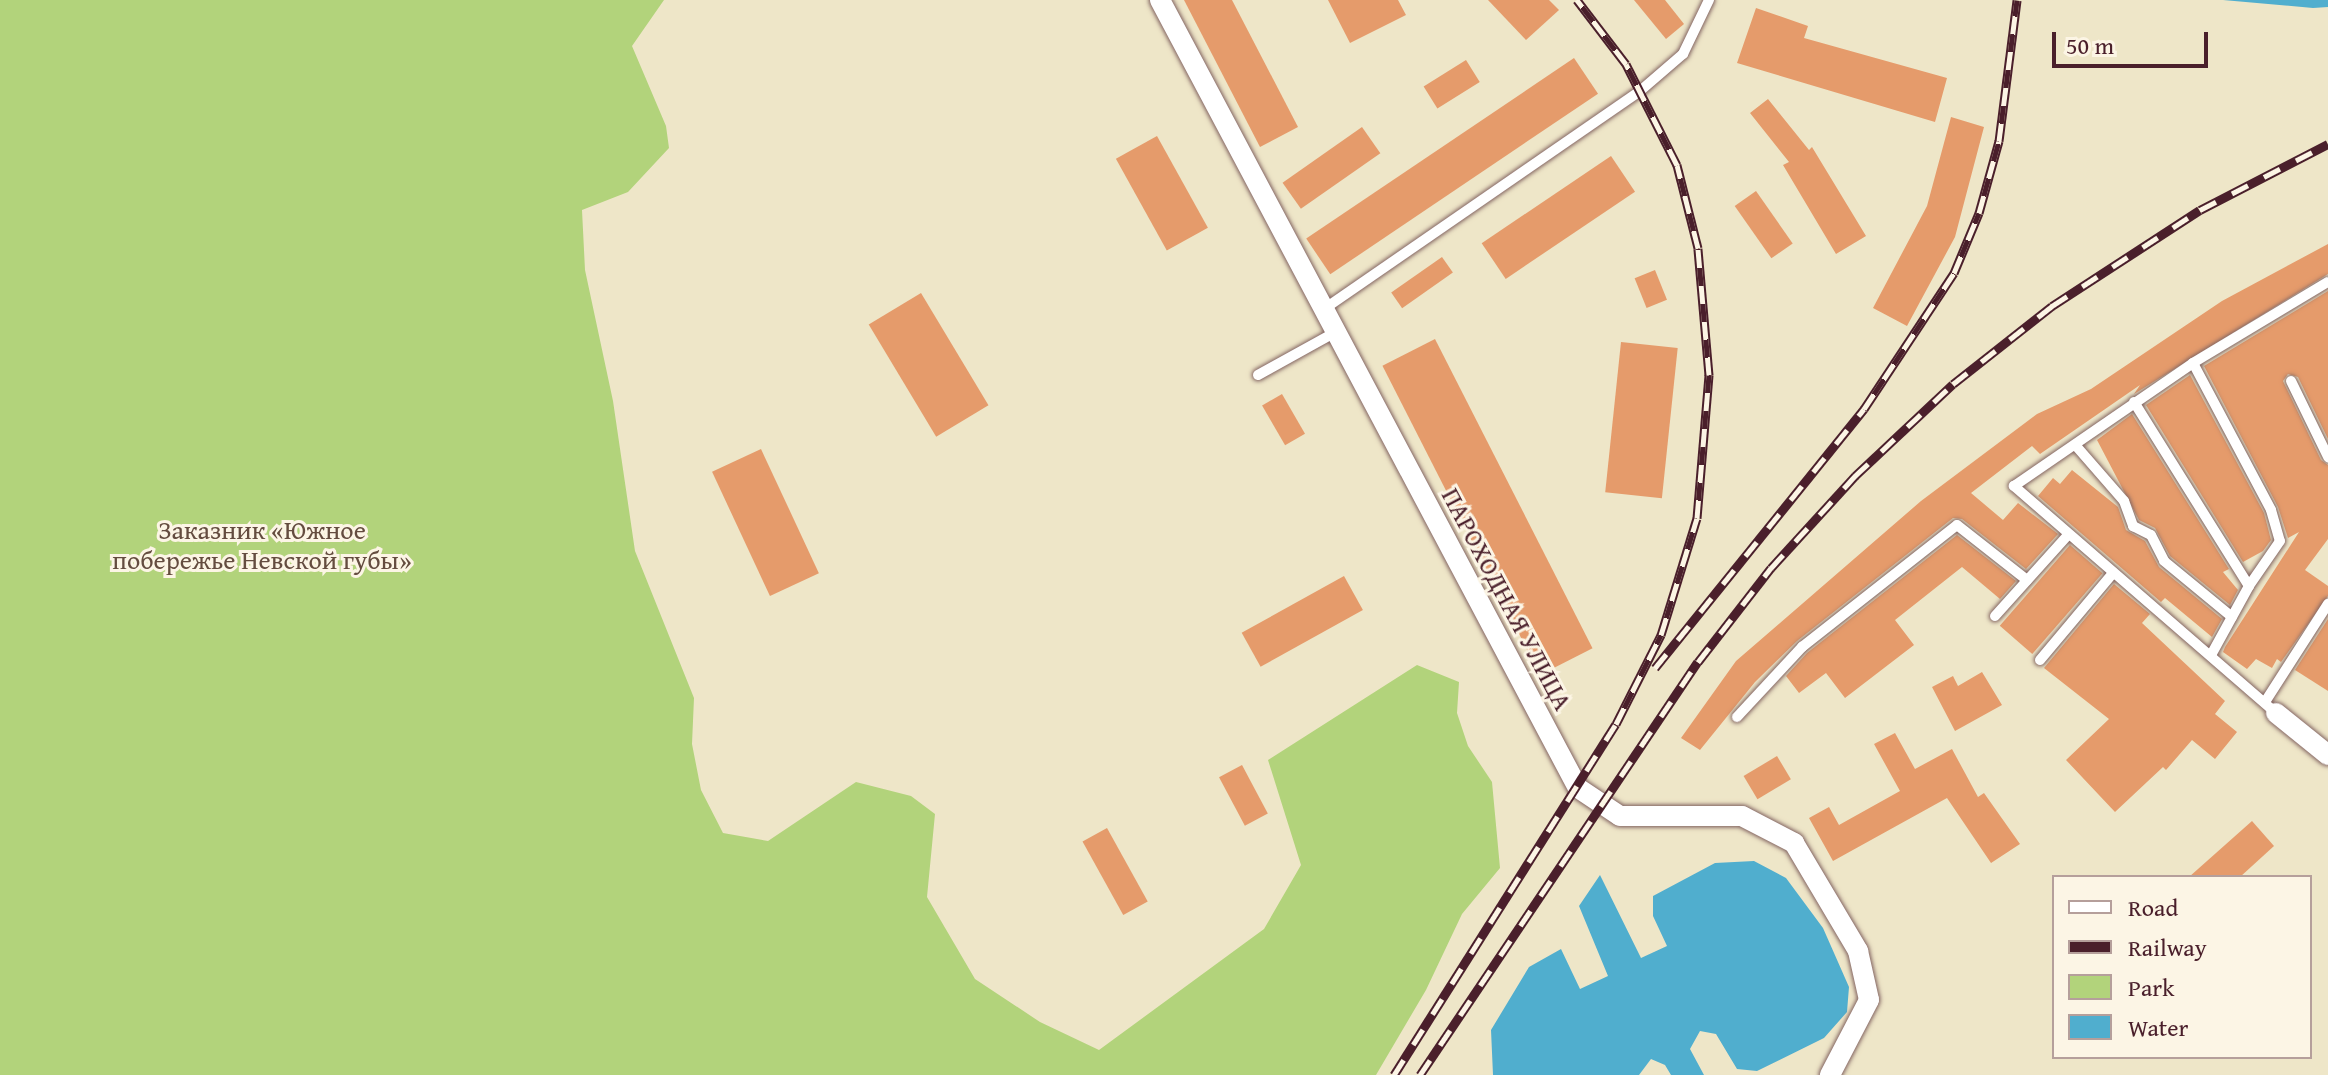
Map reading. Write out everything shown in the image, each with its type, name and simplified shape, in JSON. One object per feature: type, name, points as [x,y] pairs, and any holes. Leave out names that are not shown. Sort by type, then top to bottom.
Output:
[{"type":"street","name":"ПАРОХОДНАЯ УЛИЦА","points":[[1160,0],[1578,788],[1620,816],[1742,816],[1794,843],[1858,951],[1869,1000],[1830,1075]]},
{"type":"street","points":[[2270,708],[2328,755]]},
{"type":"lane","points":[[1324,309],[1640,91],[1683,54],[1709,0]]},
{"type":"lane","points":[[2328,282],[2193,363],[2134,402],[2077,447],[2014,486],[2270,708],[2328,604]]},
{"type":"lane","points":[[1258,375],[1336,332]]},
{"type":"lane","points":[[2193,363],[2271,510],[2280,541],[2249,586],[2211,655]]},
{"type":"lane","points":[[2291,381],[2328,457]]},
{"type":"lane","points":[[2134,402],[2249,586]]},
{"type":"lane","points":[[2077,447],[2124,501],[2133,526],[2151,535],[2164,561],[2232,617]]},
{"type":"lane","points":[[1737,717],[1802,647],[1957,525],[2027,580]]},
{"type":"lane","points":[[1995,616],[2068,535]]},
{"type":"lane","points":[[2040,660],[2113,573]]},
{"type":"green space","name":"Заказник «Южное побережье Невской губы»","points":[[0,0],[664,0],[632,46],[666,126],[669,148],[628,192],[582,210],[585,270],[613,401],[635,551],[694,698],[692,744],[701,790],[723,833],[768,841],[856,782],[911,796],[935,814],[927,897],[975,979],[1040,1022],[1099,1050],[1264,929],[1301,865],[1268,760],[1417,665],[1459,682],[1457,713],[1468,746],[1492,782],[1500,868],[1462,914],[1426,990],[1376,1075],[0,1075]]},
{"type":"water","points":[[2223,0],[2328,0],[2328,7],[2313,8]]},
{"type":"water","points":[[1754,861],[1786,878],[1823,928],[1849,987],[1847,1012],[1824,1038],[1757,1071],[1737,1069],[1716,1034],[1700,1031],[1690,1049],[1704,1075],[1671,1075],[1665,1065],[1651,1059],[1639,1075],[1493,1075],[1491,1030],[1529,967],[1561,949],[1580,989],[1608,976],[1579,906],[1600,875],[1641,958],[1667,946],[1653,916],[1653,896],[1715,863]]},
{"type":"building","points":[[1184,0],[1232,0],[1298,127],[1260,147]]},
{"type":"building","points":[[1328,0],[1398,0],[1406,15],[1350,43]]},
{"type":"building","points":[[1488,0],[1549,0],[1559,10],[1526,40]]},
{"type":"building","points":[[1634,0],[1665,0],[1684,24],[1666,39]]},
{"type":"building","points":[[1756,8],[1808,26],[1804,38],[1947,78],[1935,122],[1737,63]]},
{"type":"building","points":[[1574,58],[1598,94],[1330,274],[1306,239]]},
{"type":"building","points":[[1466,60],[1480,82],[1437,109],[1424,86]]},
{"type":"building","points":[[1768,99],[1809,150],[1812,147],[1866,236],[1836,254],[1783,165],[1789,162],[1750,113]]},
{"type":"building","points":[[1951,117],[1984,127],[1955,237],[1907,326],[1873,308],[1927,206]]},
{"type":"building","points":[[1362,127],[1380,153],[1301,209],[1283,183]]},
{"type":"building","points":[[1157,136],[1208,228],[1167,251],[1116,159]]},
{"type":"building","points":[[1611,156],[1635,192],[1506,279],[1482,243]]},
{"type":"building","points":[[1756,191],[1793,243],[1771,258],[1735,206]]},
{"type":"building","points":[[2328,244],[2328,274],[2134,394],[2140,385],[2040,454],[2032,446],[1971,493],[2003,520],[2018,503],[2058,534],[2026,569],[1962,519],[1953,518],[1797,641],[1755,682],[1700,750],[1681,738],[1736,661],[1921,501],[2037,414],[2091,389],[2222,301]]},
{"type":"building","points":[[1442,257],[1453,273],[1402,308],[1391,293]]},
{"type":"building","points":[[1655,270],[1667,300],[1647,308],[1635,278]]},
{"type":"building","points":[[2328,291],[2328,439],[2298,377],[2288,374],[2283,381],[2321,460],[2328,465],[2328,539],[2305,570],[2328,586],[2328,596],[2281,662],[2277,659],[2272,668],[2256,659],[2247,669],[2223,652],[2299,532],[2288,538],[2278,507],[2204,366]]},
{"type":"building","points":[[921,293],[988,405],[936,437],[869,324]]},
{"type":"building","points":[[1435,339],[1593,648],[1540,675],[1382,366]]},
{"type":"building","points":[[1621,342],[1678,348],[1662,498],[1605,492]]},
{"type":"building","points":[[2190,375],[2264,513],[2271,540],[2263,551],[2243,562],[2146,405]]},
{"type":"building","points":[[1282,394],[1305,434],[1285,445],[1262,406]]},
{"type":"building","points":[[2132,414],[2229,569],[2223,572],[2238,590],[2230,605],[2170,556],[2155,528],[2139,520],[2097,440]]},
{"type":"building","points":[[761,449],[819,573],[770,596],[712,472]]},
{"type":"building","points":[[2072,470],[2118,507],[2126,530],[2145,541],[2159,567],[2222,619],[2212,637],[2165,598],[2161,602],[2038,496],[2053,478],[2060,484]]},
{"type":"building","points":[[1957,535],[2016,581],[2000,599],[1962,567],[1895,620],[1914,645],[1845,698],[1826,673],[1799,693],[1786,676],[1807,653]]},
{"type":"building","points":[[2070,545],[2102,573],[2032,654],[2000,626]]},
{"type":"building","points":[[1344,576],[1363,610],[1261,667],[1242,633]]},
{"type":"building","points":[[2114,584],[2150,614],[2142,623],[2225,701],[2215,714],[2237,732],[2215,759],[2192,740],[2166,770],[2163,767],[2115,812],[2066,760],[2109,719],[2044,668]]},
{"type":"building","points":[[2328,619],[2328,691],[2295,670]]},
{"type":"building","points":[[1982,672],[2002,705],[1955,731],[1932,687],[1953,676],[1958,686]]},
{"type":"building","points":[[1895,733],[1915,769],[1952,749],[1978,797],[1984,793],[2020,844],[1991,863],[1947,798],[1833,861],[1809,818],[1829,807],[1839,825],[1900,791],[1874,744]]},
{"type":"building","points":[[1777,756],[1791,779],[1757,799],[1744,776]]},
{"type":"building","points":[[1242,765],[1268,814],[1245,826],[1219,777]]},
{"type":"building","points":[[2252,821],[2274,846],[2242,875],[2191,875]]},
{"type":"building","points":[[1107,828],[1148,901],[1123,915],[1083,842]]},
{"type":"railway","points":[[1394,1075],[1616,724],[1661,635],[1697,518],[1709,375],[1698,248],[1677,165],[1626,64],[1577,0]]},
{"type":"railway","points":[[1655,668],[1864,409],[1954,273],[1979,213],[1999,141],[2017,0]]},
{"type":"railway","points":[[1420,1075],[1698,662],[1771,568],[1855,476],[1953,384],[2052,306],[2200,210],[2328,144]]}]
